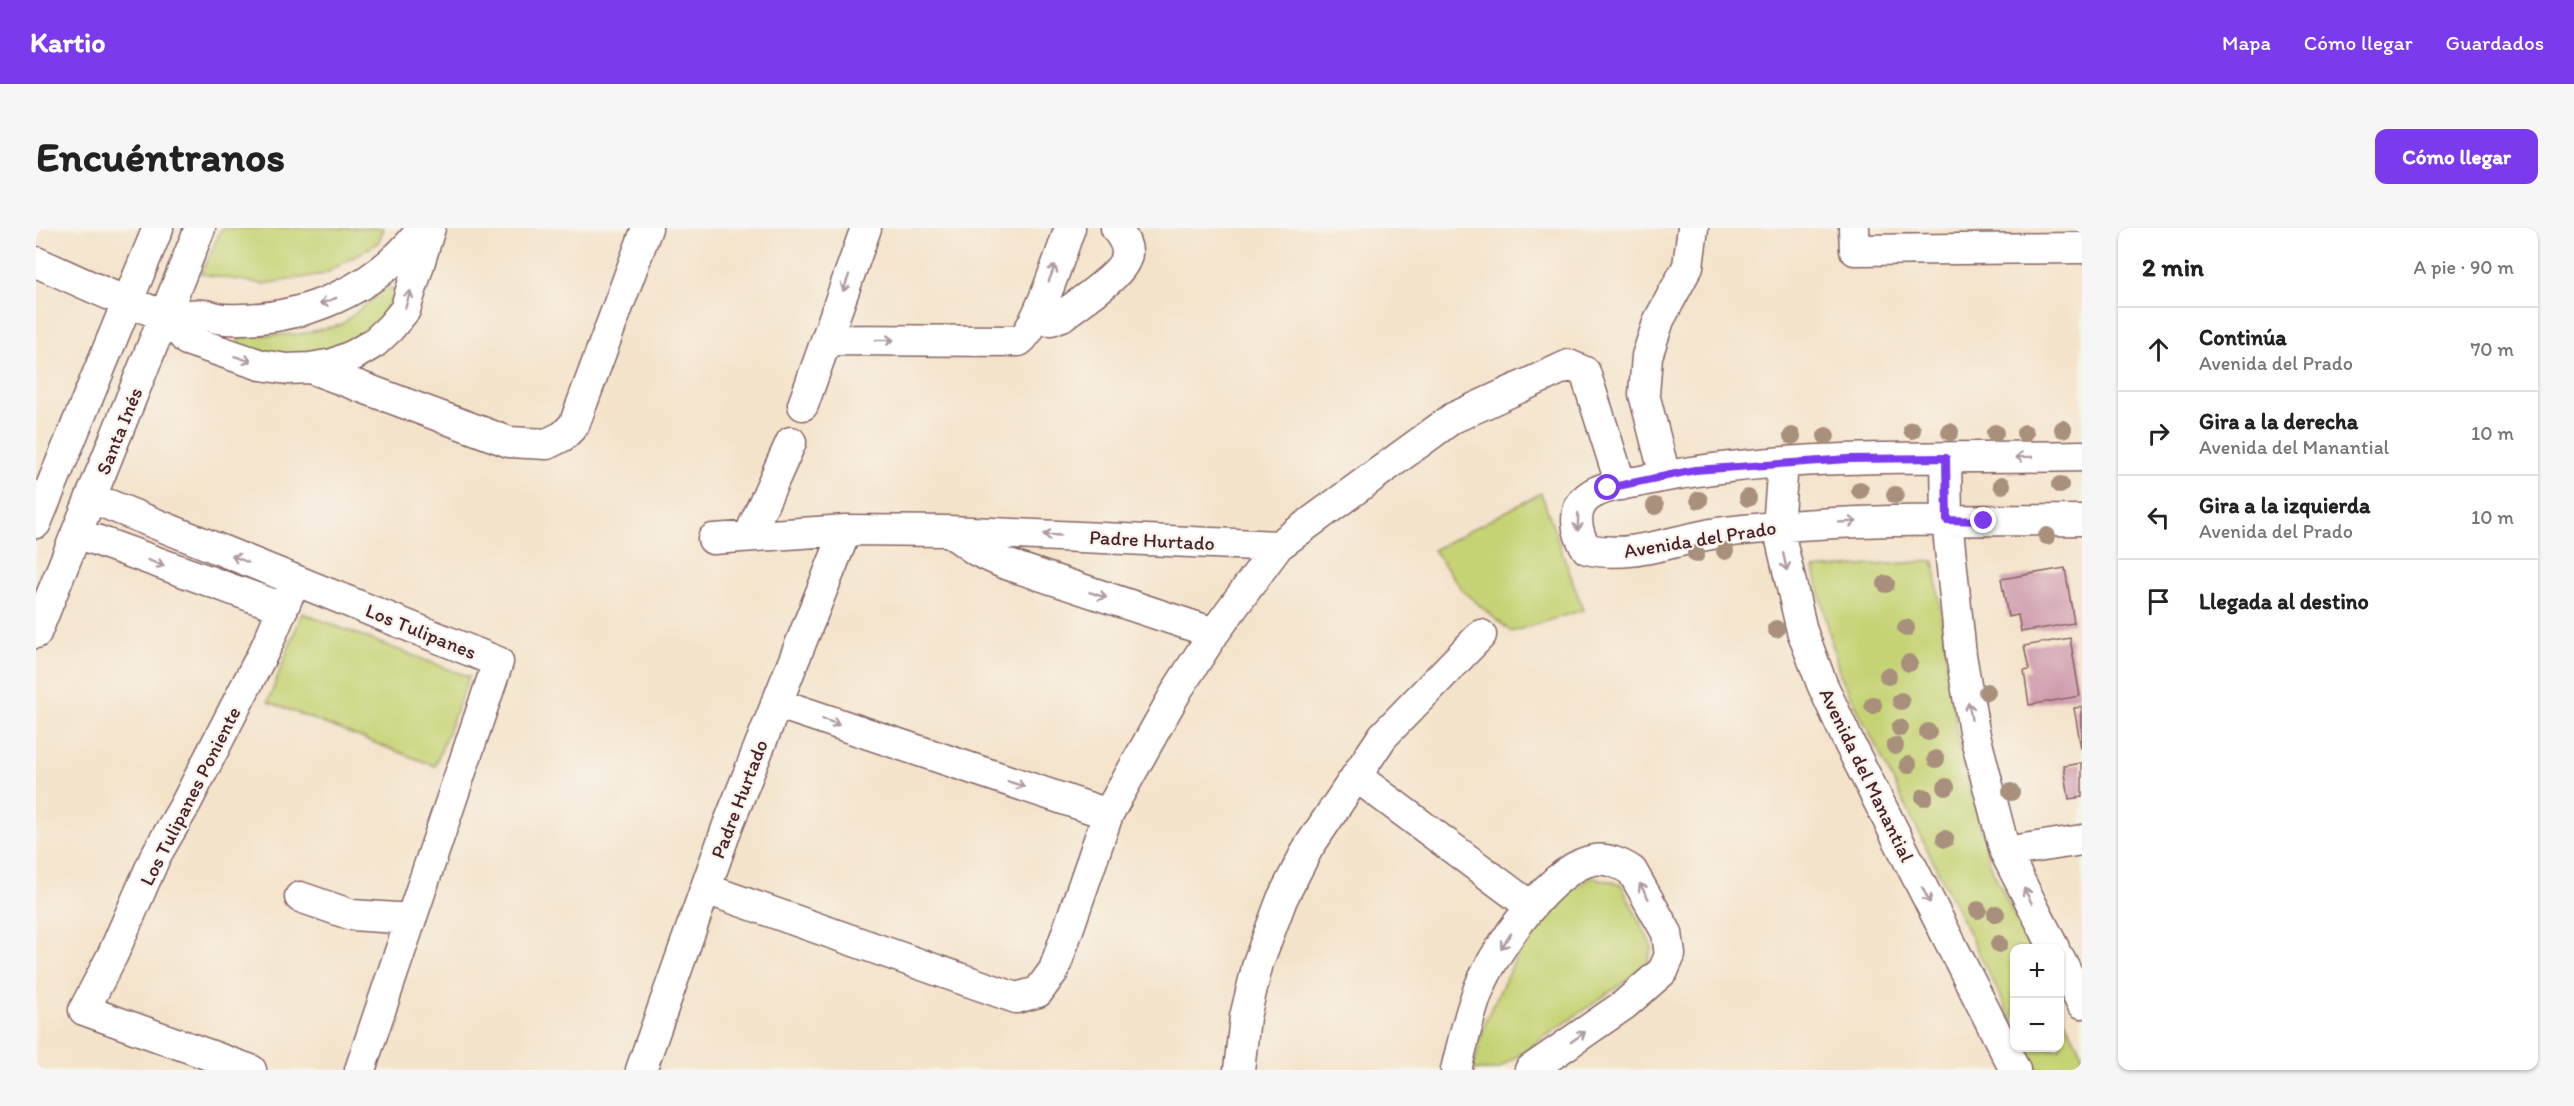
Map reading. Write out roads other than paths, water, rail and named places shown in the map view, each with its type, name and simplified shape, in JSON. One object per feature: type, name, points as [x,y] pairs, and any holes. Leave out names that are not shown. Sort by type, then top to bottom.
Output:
[{"type":"street","points":[[36,523],[42,493],[158,228]]},
{"type":"street","name":"Santa Inés","points":[[36,633],[200,228]]},
{"type":"street","points":[[36,262],[127,302],[165,315],[204,315],[222,319],[251,319],[281,316],[310,309],[340,297],[367,281],[393,261],[423,228]]},
{"type":"street","points":[[165,315],[187,340],[261,365],[287,369],[333,364],[374,343],[405,310],[430,228]]},
{"type":"street","points":[[310,368],[509,442],[547,444],[562,436],[574,425],[646,228]]},
{"type":"street","points":[[803,405],[866,228]]},
{"type":"street","points":[[826,340],[1018,341],[1024,338],[1035,319],[1070,228]]},
{"type":"street","points":[[1035,319],[1051,320],[1062,316],[1121,269],[1127,256],[1125,241],[1116,228]]},
{"type":"street","points":[[1665,476],[1644,394],[1647,356],[1659,320],[1688,266],[1693,228]]},
{"type":"street","points":[[1854,228],[1855,250],[2002,239],[2082,248]]},
{"type":"street","points":[[706,889],[1016,998],[1038,992],[1054,970],[1108,814],[1179,687],[1214,633],[1278,546],[1453,418],[1569,365],[1585,372],[1621,485]]},
{"type":"street","points":[[749,536],[791,442]]},
{"type":"street","name":"Avenida del Prado","points":[[2082,456],[1848,459],[1695,470],[1621,485],[1590,495],[1583,501],[1576,519],[1581,539],[1587,549],[1603,552],[1628,552],[1718,532],[1778,527],[1854,522],[2082,519]]},
{"type":"street","points":[[1946,458],[1947,520],[1961,655],[1974,731],[2005,852],[2052,944]]},
{"type":"street","name":"Avenida del Manantial","points":[[1783,463],[1778,527],[1802,631],[1822,684],[1849,743],[2015,1070]]},
{"type":"street","name":"Los Tulipanes","points":[[92,498],[288,595]]},
{"type":"street","name":"Padre Hurtado","points":[[641,1070],[728,825],[846,530]]},
{"type":"street","name":"Padre Hurtado","points":[[713,539],[846,530],[949,531],[1278,546]]},
{"type":"street","points":[[949,531],[977,551],[1003,563],[1214,633]]},
{"type":"street","name":"Los Tulipanes","points":[[77,532],[288,595],[498,662],[411,919]]},
{"type":"street","name":"Los Tulipanes Poniente","points":[[251,1070],[84,1010],[113,954],[156,855],[267,645],[288,595]]},
{"type":"street","points":[[1239,1070],[1245,1017],[1258,963],[1269,928],[1308,848],[1383,735],[1481,635]]},
{"type":"street","points":[[776,703],[1108,814]]},
{"type":"street","points":[[1357,777],[1530,906]]},
{"type":"street","points":[[2005,852],[2082,840]]},
{"type":"street","points":[[1456,1070],[1466,1029],[1481,985],[1497,953],[1530,906],[1569,872],[1593,860],[1616,863],[1632,871],[1667,933],[1670,954],[1663,971],[1624,1005],[1530,1070]]},
{"type":"street","points":[[300,897],[352,915],[411,919],[360,1070]]},
{"type":"street","points":[[2064,967],[2082,1003]]}]
